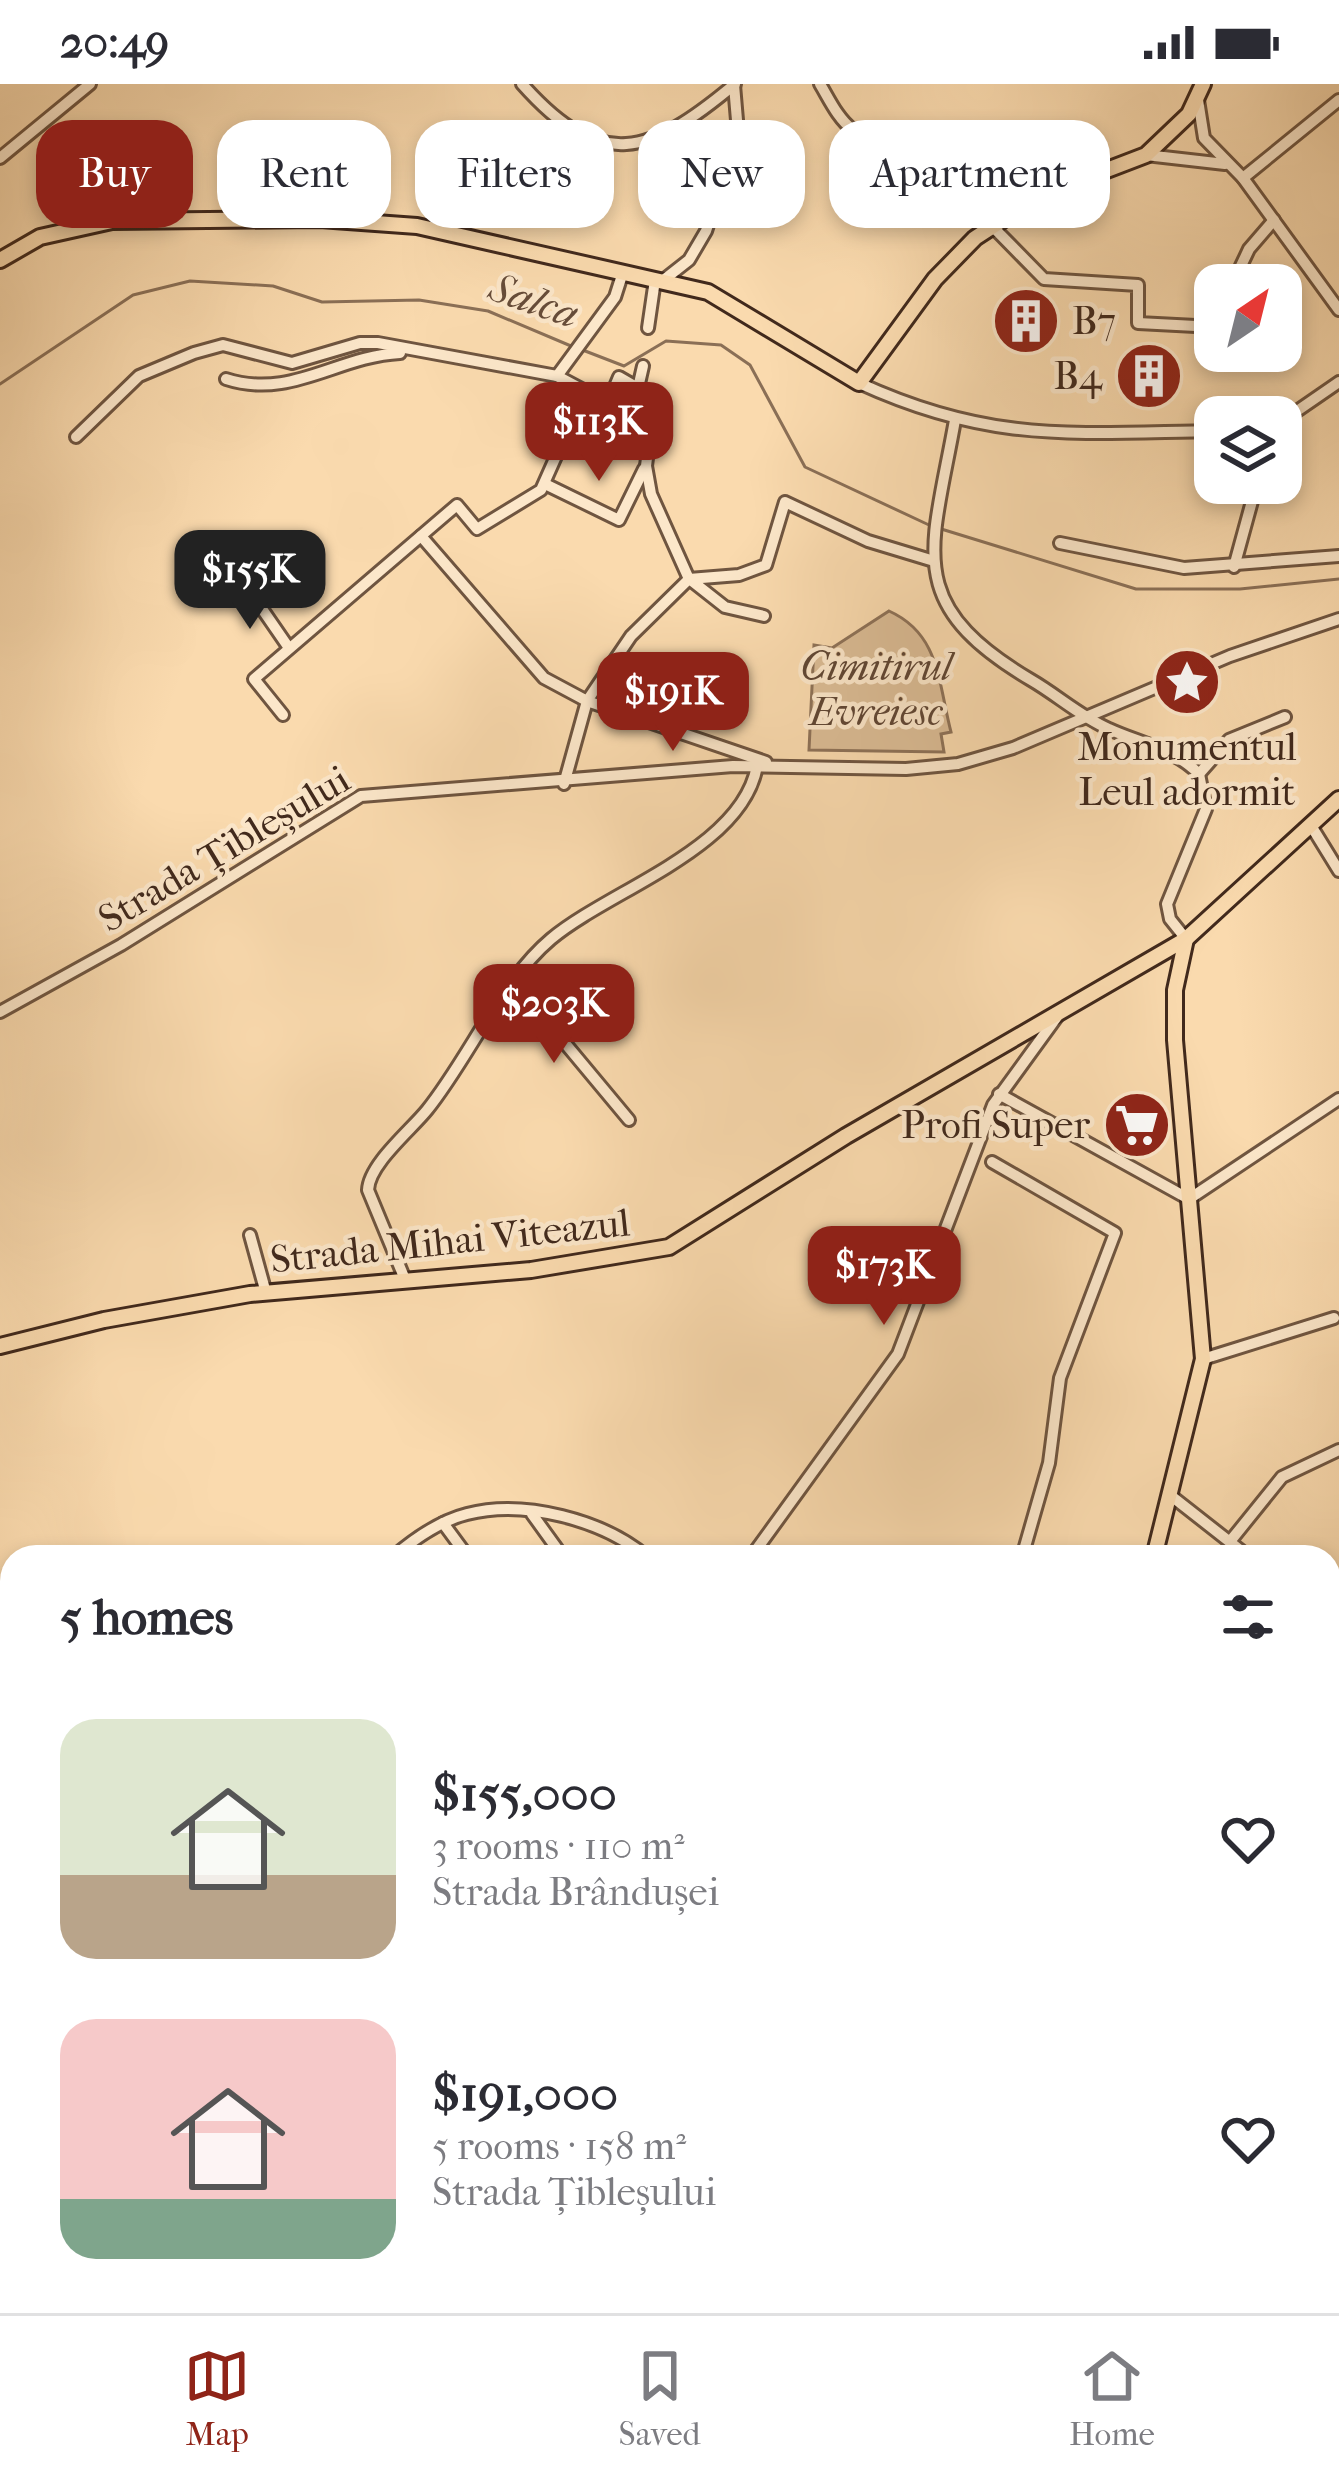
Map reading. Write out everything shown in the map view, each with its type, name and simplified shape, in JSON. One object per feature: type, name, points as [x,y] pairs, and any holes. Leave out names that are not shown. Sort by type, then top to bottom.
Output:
[{"type":"main road","points":[[1110,169],[1146,155],[1201,92]]},
{"type":"main road","points":[[0,260],[40,237],[112,220],[320,219],[417,226],[708,292],[859,383],[935,279],[990,228]]},
{"type":"main road","name":"Strada Mihai Viteazul","points":[[0,1346],[104,1320],[266,1293],[404,1277],[531,1270],[669,1247],[847,1136],[1186,939],[1339,799]]},
{"type":"main road","points":[[1157,1545],[1203,1359],[1174,1012],[1186,939]]},
{"type":"street","points":[[0,158],[90,84]]},
{"type":"street","points":[[522,84],[567,130],[583,140],[610,143],[657,137],[683,124],[734,84]]},
{"type":"street","points":[[648,328],[658,281],[689,260],[706,231],[738,132],[734,84]]},
{"type":"street","points":[[820,84],[842,120]]},
{"type":"street","points":[[1201,92],[1204,138],[1244,178],[1339,310]]},
{"type":"street","points":[[1244,178],[1339,100]]},
{"type":"street","points":[[1146,155],[1225,164]]},
{"type":"street","points":[[1242,264],[1274,220]]},
{"type":"street","points":[[994,228],[1044,279],[1138,285],[1138,322],[1194,326]]},
{"type":"street","points":[[557,376],[615,297],[623,272]]},
{"type":"street","points":[[76,437],[139,376],[223,345],[292,363],[360,343],[557,376],[651,426],[646,466],[621,519],[545,484]]},
{"type":"street","points":[[226,379],[286,387],[374,354],[421,351]]},
{"type":"street","points":[[608,403],[619,377],[638,388],[643,366]]},
{"type":"street","points":[[1302,408],[1339,382]]},
{"type":"street","points":[[859,383],[955,420],[1024,433],[1194,430]]},
{"type":"street","points":[[284,715],[254,679],[457,505],[477,529],[545,484],[553,456],[585,391]]},
{"type":"street","points":[[955,420],[935,544],[940,597],[957,626],[991,657],[1089,718],[1170,754],[1199,774],[1206,809],[1168,904],[1170,919],[1186,939]]},
{"type":"street","points":[[646,466],[659,520],[689,579],[725,607],[764,616]]},
{"type":"street","points":[[564,784],[587,701],[631,636],[689,579],[739,575],[766,566],[785,502],[868,541],[934,561]]},
{"type":"street","points":[[1234,567],[1251,504]]},
{"type":"street","name":"Strada Țibleșului","points":[[421,536],[544,678],[587,701],[774,765]]},
{"type":"street","points":[[1060,543],[1184,568],[1339,556]]},
{"type":"street","points":[[249,590],[289,649]]},
{"type":"street","name":"Strada Țibleșului","points":[[0,1012],[121,945],[361,796],[774,765],[906,769],[958,764],[1089,718],[1230,656],[1339,619]]},
{"type":"street","points":[[1199,774],[1229,740],[1285,717]]},
{"type":"street","points":[[404,1277],[368,1182],[454,1075],[514,982],[566,927],[715,831],[739,807],[757,766]]},
{"type":"street","points":[[1310,824],[1339,871]]},
{"type":"street","points":[[514,982],[629,1120]]},
{"type":"street","points":[[760,1545],[898,1354],[999,1094],[1061,1012]]},
{"type":"street","points":[[999,1094],[1189,1199],[1339,1099]]},
{"type":"street","points":[[992,1162],[1114,1233],[1060,1378],[1048,1463],[1025,1545]]},
{"type":"street","points":[[250,1235],[266,1293]]},
{"type":"street","points":[[1203,1359],[1334,1318]]},
{"type":"street","points":[[1232,1540],[1282,1477],[1339,1450]]},
{"type":"street","points":[[1170,1495],[1237,1545]]},
{"type":"street","points":[[411,1545],[443,1523],[481,1512],[532,1514],[616,1533],[632,1545]]},
{"type":"street","points":[[532,1514],[554,1545]]},
{"type":"street","points":[[443,1523],[459,1545]]},
{"type":"green space","name":"Cimitirul Evreiesc","points":[[889,611],[918,633],[934,661],[951,732],[941,734],[944,752],[809,750],[814,645],[832,648]]},
{"type":"waterway","name":"Salca","points":[[0,384],[133,295],[190,281],[273,286],[322,302],[419,300],[488,311],[571,346]]},
{"type":"waterway","name":"Salca","points":[[580,349],[624,366],[666,341],[721,345],[750,365],[805,467],[929,525]]},
{"type":"waterway","name":"Salca","points":[[938,528],[1136,589],[1240,589],[1339,579]]},
{"type":"place","name":"B7","points":[[1026,321]]},
{"type":"place","name":"B4","points":[[1149,376]]},
{"type":"place","name":"Monumentul Leul adormit","points":[[1187,682]]},
{"type":"place","name":"Profi Super","points":[[1137,1125]]}]
